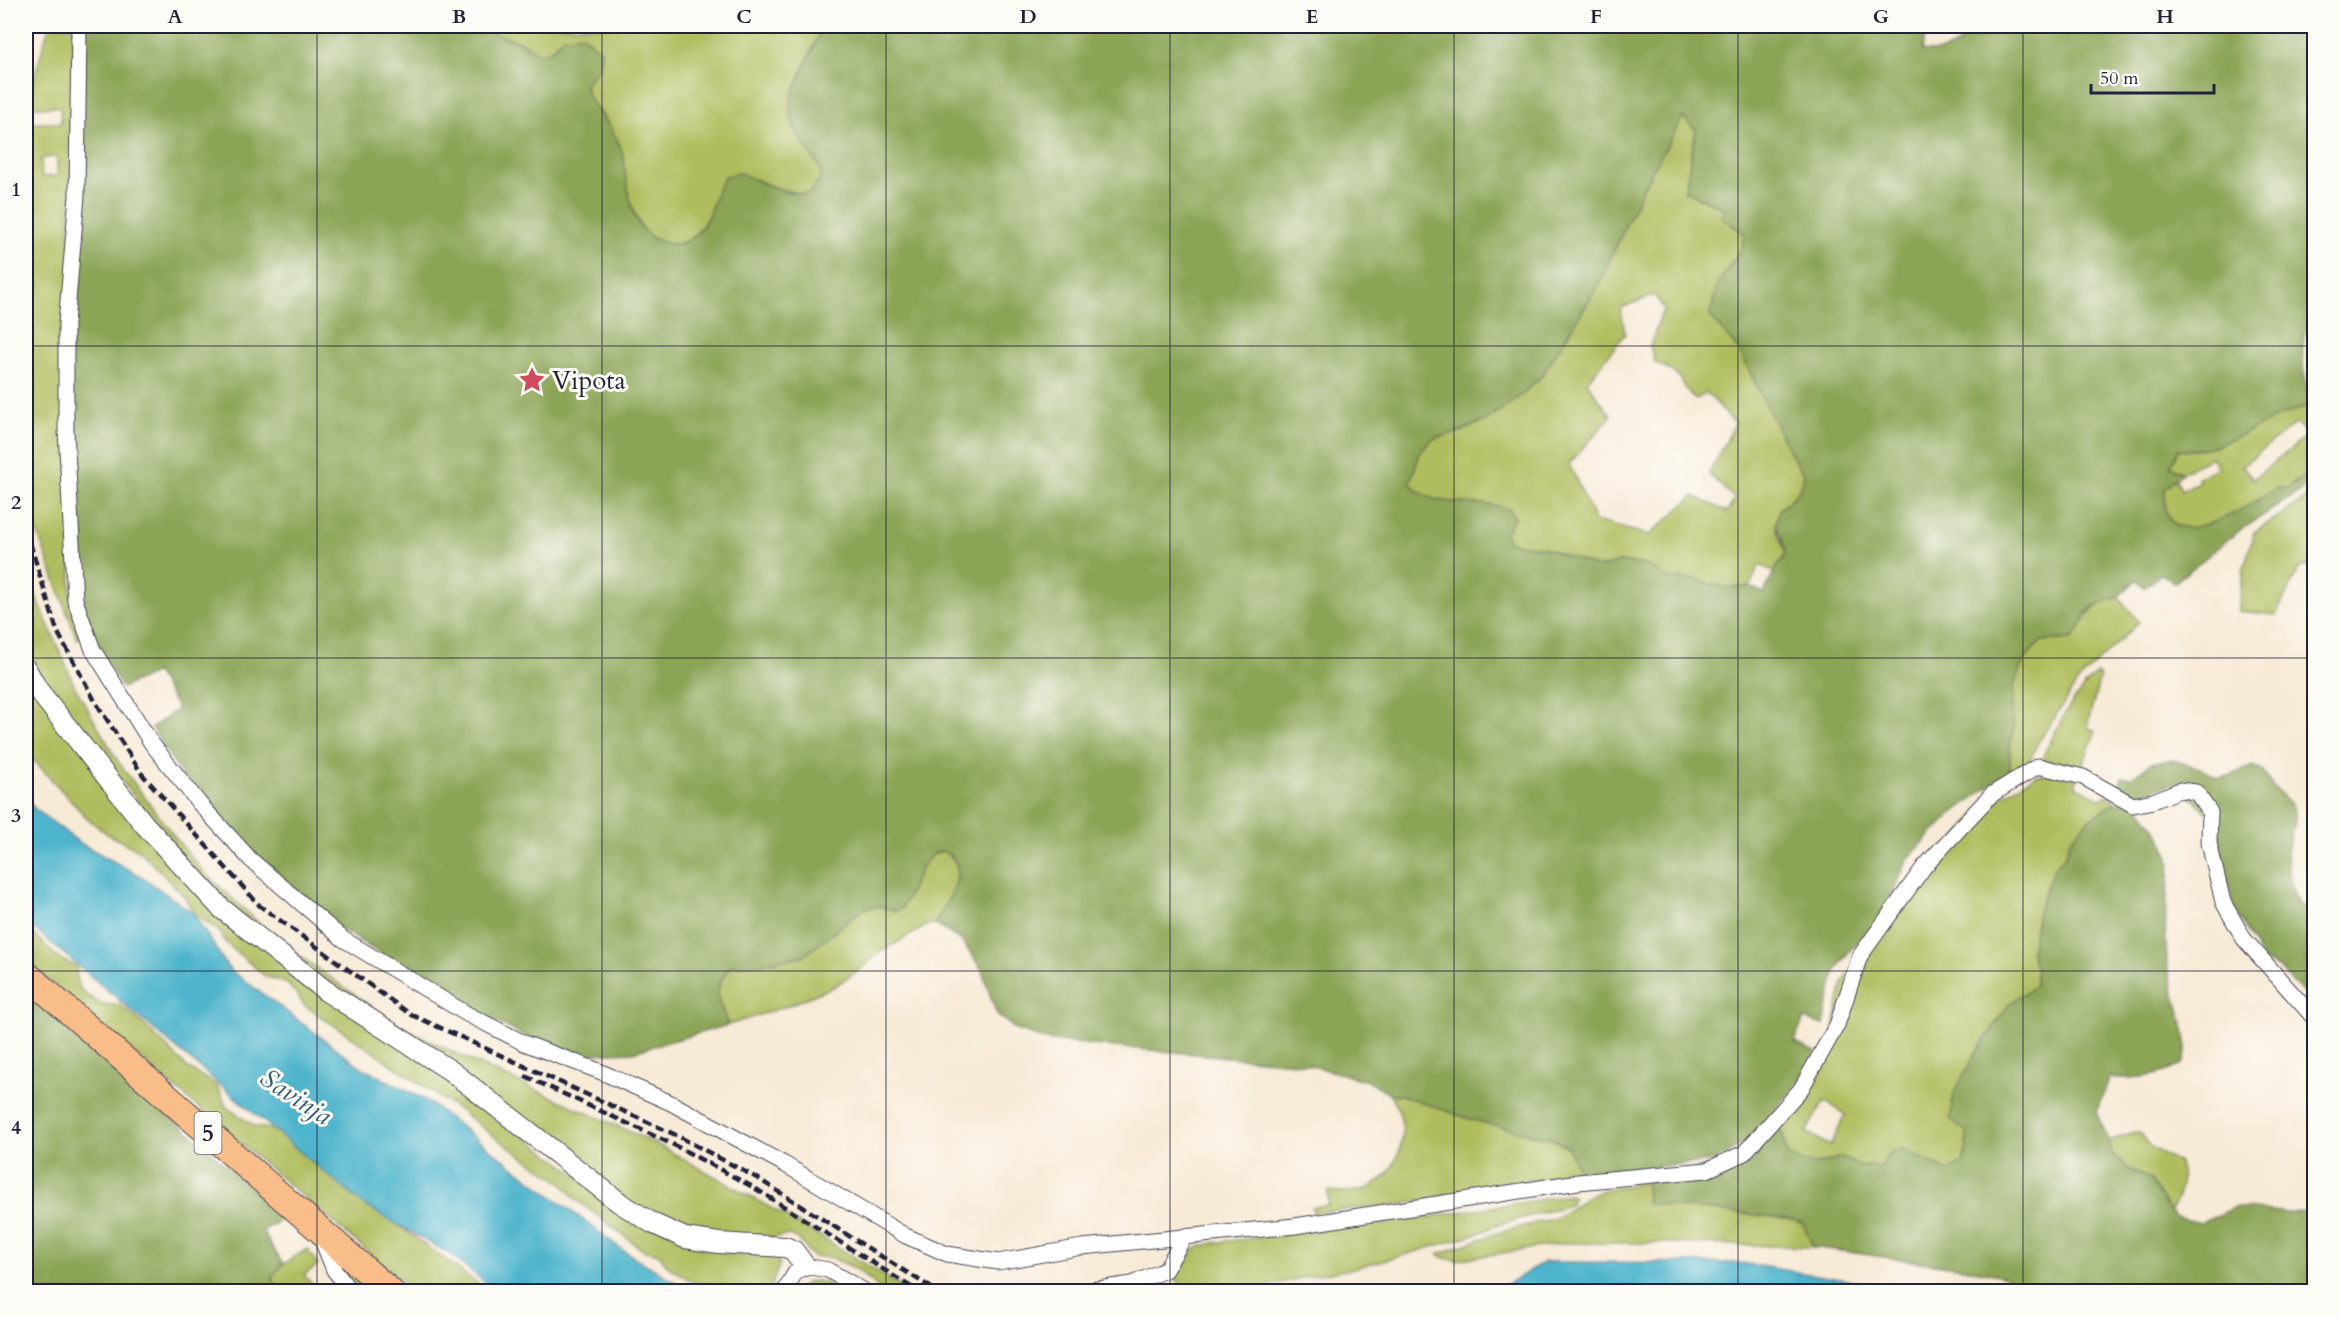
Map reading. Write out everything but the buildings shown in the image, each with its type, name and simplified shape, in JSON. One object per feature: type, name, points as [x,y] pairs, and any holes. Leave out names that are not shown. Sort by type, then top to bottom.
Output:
[{"type":"main road","name":"5","points":[[26,974],[391,1292]]},
{"type":"street","points":[[79,26],[77,196],[66,324],[66,430],[75,600],[93,650],[152,744],[199,803],[251,860],[343,939],[442,1001],[524,1043],[599,1071],[671,1103],[784,1164],[906,1236],[947,1254],[998,1262],[1082,1248],[1295,1226],[1578,1182],[1707,1170],[1744,1153],[1801,1089],[1837,1025],[1860,956],[1924,867],[1991,795],[2038,766],[2083,777],[2133,805],[2153,801],[2180,790],[2196,792],[2210,812],[2209,843],[2223,902],[2244,939],[2314,1018]]},
{"type":"street","points":[[26,669],[38,690],[144,824],[221,908],[326,991],[451,1071],[620,1203],[652,1223],[685,1238],[794,1250],[805,1266]]},
{"type":"street","points":[[316,1227],[334,1270],[351,1292]]},
{"type":"street","points":[[1078,1292],[1132,1284],[1164,1270],[1185,1236]]},
{"type":"street","points":[[784,1292],[795,1273],[805,1266],[828,1270],[867,1292]]},
{"type":"green space","points":[[49,26],[75,26],[70,111],[71,600],[80,638],[77,639],[26,502],[26,123],[61,123],[60,107],[26,107],[26,99],[28,99]],"holes":[[[57,156],[57,176],[42,177],[41,159]]]},
{"type":"green space","points":[[85,26],[474,26],[523,43],[539,53],[550,51],[564,37],[582,35],[601,50],[600,66],[585,85],[590,101],[619,143],[631,205],[636,217],[651,237],[675,244],[691,239],[700,231],[725,176],[740,173],[773,188],[809,194],[820,180],[820,168],[796,133],[789,109],[793,93],[823,26],[1927,26],[1922,51],[1931,52],[1953,47],[1976,26],[2314,26],[2314,311],[2308,323],[2303,347],[2311,407],[2277,417],[2214,446],[2179,449],[2170,466],[2182,473],[2165,489],[2166,510],[2171,521],[2180,527],[2208,524],[2241,510],[2277,488],[2287,488],[2308,474],[2313,477],[2301,491],[2236,533],[2174,583],[2161,574],[2144,588],[2136,580],[2118,597],[2094,606],[2085,615],[2080,629],[2072,639],[2042,641],[2033,649],[2021,666],[2014,686],[2012,708],[2014,726],[2010,748],[2010,770],[1948,817],[1907,860],[1882,918],[1849,951],[1835,972],[1824,1025],[1804,1019],[1794,1042],[1816,1052],[1803,1078],[1754,1134],[1714,1161],[1580,1174],[1568,1147],[1555,1140],[1470,1119],[1401,1095],[1389,1094],[1367,1081],[1306,1064],[1046,1040],[1017,1030],[997,1015],[981,968],[961,940],[934,924],[949,899],[957,879],[955,861],[945,852],[935,853],[923,865],[901,909],[896,911],[879,906],[863,909],[805,955],[761,964],[732,965],[718,987],[719,1001],[728,1025],[633,1052],[587,1054],[566,1052],[531,1039],[468,1008],[336,926],[239,840],[183,777],[152,728],[178,709],[156,672],[122,688],[84,620],[67,403]],"holes":[[[1683,117],[1696,130],[1685,191],[1725,209],[1721,217],[1744,233],[1742,248],[1717,285],[1710,316],[1739,350],[1790,453],[1804,474],[1796,494],[1779,510],[1776,524],[1785,548],[1784,558],[1774,571],[1764,593],[1750,587],[1724,587],[1692,579],[1668,579],[1647,565],[1620,562],[1599,568],[1545,548],[1511,543],[1505,535],[1514,518],[1511,510],[1486,504],[1430,498],[1410,483],[1420,453],[1432,439],[1459,432],[1488,419],[1523,394],[1541,377],[1596,290],[1643,188]]]},
{"type":"green space","points":[[474,26],[823,26],[800,76],[812,156],[820,168],[820,180],[809,194],[781,190],[755,179],[718,188],[706,220],[695,235],[681,243],[668,244],[657,241],[648,235],[635,215],[625,180],[622,152],[609,126],[588,95],[585,85],[591,76],[564,37],[550,51],[539,53],[523,43]]},
{"type":"green space","points":[[1682,117],[1696,130],[1685,191],[1725,209],[1732,226],[1744,232],[1742,248],[1729,266],[1710,316],[1739,350],[1790,453],[1804,474],[1799,490],[1779,510],[1777,517],[1777,533],[1784,547],[1784,556],[1774,571],[1759,565],[1750,587],[1724,587],[1692,579],[1668,579],[1647,565],[1620,562],[1599,568],[1545,548],[1511,543],[1504,535],[1514,518],[1511,510],[1499,506],[1458,503],[1431,498],[1419,492],[1410,483],[1420,453],[1432,439],[1460,432],[1488,419],[1523,394],[1541,377],[1596,290],[1643,188]],"holes":[[[1654,295],[1664,309],[1650,346],[1655,363],[1675,374],[1688,392],[1697,399],[1706,392],[1735,424],[1709,474],[1735,499],[1727,512],[1694,496],[1649,535],[1595,521],[1569,464],[1611,416],[1587,382],[1625,334],[1621,308]]]},
{"type":"green space","points":[[2314,325],[2314,382],[2311,347]]},
{"type":"green space","points":[[2311,407],[2314,433],[2313,477],[2307,474],[2287,488],[2277,488],[2241,510],[2208,524],[2180,527],[2171,521],[2166,510],[2165,489],[2175,478],[2182,490],[2199,482],[2197,478],[2218,468],[2212,457],[2182,473],[2170,466],[2179,449],[2214,446],[2294,411]],"holes":[[[2296,423],[2305,432],[2306,437],[2253,479],[2242,466]]]},
{"type":"green space","points":[[2314,490],[2314,566],[2300,567],[2276,615],[2238,611],[2244,568],[2254,532],[2298,504]]},
{"type":"green space","points":[[26,573],[76,689],[119,763],[203,871],[277,940],[395,1023],[469,1060],[655,1143],[810,1230],[909,1291],[883,1291],[855,1268],[829,1257],[813,1257],[801,1242],[791,1235],[722,1240],[648,1215],[340,998],[202,881],[26,662]]},
{"type":"green space","points":[[2118,597],[2139,622],[2079,680],[2037,744],[2028,765],[2010,770],[2010,748],[2014,726],[2012,708],[2014,686],[2021,666],[2042,641],[2072,639],[2089,612],[2099,604]]},
{"type":"green space","points":[[2097,674],[2100,677],[2087,727],[2096,731],[2082,766],[2043,760],[2066,711],[2080,691]]},
{"type":"green space","points":[[26,676],[171,862],[382,1030],[644,1225],[778,1256],[777,1261],[780,1264],[769,1291],[707,1291],[667,1266],[659,1254],[643,1250],[575,1199],[562,1183],[304,1005],[286,983],[265,976],[226,943],[219,931],[193,913],[185,897],[140,851],[109,835],[88,819],[26,752]]},
{"type":"green space","points":[[2172,760],[2200,768],[2218,778],[2252,766],[2264,772],[2272,785],[2293,806],[2295,818],[2287,852],[2290,880],[2299,904],[2308,909],[2314,937],[2314,1004],[2279,968],[2263,960],[2234,909],[2215,820],[2177,784],[2143,793],[2118,788],[2122,777],[2132,777],[2151,763]]},
{"type":"green space","points":[[2061,774],[2077,779],[2076,786],[2101,799],[2107,795],[2116,802],[2087,821],[2070,841],[2065,857],[2055,867],[2031,952],[2036,971],[2036,985],[2010,1003],[1975,1054],[1967,1147],[1963,1163],[1948,1171],[1928,1161],[1888,1155],[1882,1166],[1861,1166],[1841,1157],[1813,1164],[1800,1161],[1787,1154],[1783,1134],[1777,1130],[1822,1072],[1829,1051],[1843,982],[1896,919],[1904,902],[1978,811],[2036,775]],"holes":[[[1824,1101],[1846,1114],[1830,1146],[1806,1132]]]},
{"type":"green space","points":[[2116,802],[2137,804],[2156,830],[2167,851],[2170,868],[2166,904],[2167,960],[2186,1039],[2186,1051],[2184,1063],[2175,1068],[2139,1077],[2110,1078],[2096,1112],[2109,1141],[2111,1153],[2130,1170],[2150,1179],[2175,1217],[2201,1223],[2236,1207],[2289,1213],[2314,1211],[2314,1291],[2040,1291],[1999,1275],[1963,1268],[1813,1247],[1803,1223],[1784,1218],[1647,1203],[1646,1182],[1746,1156],[1777,1130],[1783,1134],[1787,1154],[1807,1163],[1827,1162],[1841,1157],[1861,1166],[1882,1166],[1888,1155],[1901,1148],[1948,1171],[1963,1163],[1967,1147],[1967,1132],[1950,1119],[1954,1093],[1975,1054],[2010,1003],[2036,985],[2036,971],[2031,952],[2038,912],[2055,867],[2065,857],[2070,841],[2087,821]]},
{"type":"green space","points":[[943,851],[952,858],[957,876],[951,896],[934,924],[928,925],[882,951],[858,971],[833,987],[787,1006],[728,1025],[719,1001],[718,987],[732,965],[761,964],[805,955],[863,909],[879,906],[896,911],[927,860]]},
{"type":"green space","points":[[26,927],[58,958],[77,967],[77,982],[89,997],[101,1003],[119,1004],[139,1020],[189,1069],[217,1085],[227,1108],[256,1127],[279,1130],[345,1186],[488,1291],[414,1291],[26,961]]},
{"type":"green space","points":[[26,987],[285,1218],[262,1231],[283,1264],[272,1277],[279,1291],[26,1291]]},
{"type":"green space","points":[[1389,1094],[1401,1095],[1470,1119],[1555,1140],[1568,1147],[1580,1174],[1500,1185],[1411,1203],[1313,1213],[1312,1207],[1328,1205],[1328,1191],[1351,1192],[1365,1189],[1384,1177],[1391,1168],[1400,1147],[1402,1125],[1398,1109]]},
{"type":"green space","points":[[2134,1132],[2141,1134],[2152,1148],[2179,1163],[2182,1176],[2180,1188],[2170,1212],[2150,1179],[2130,1170],[2111,1153],[2109,1141]]},
{"type":"green space","points":[[1646,1182],[1647,1203],[1784,1218],[1803,1223],[1813,1247],[1567,1243],[1457,1260],[1444,1258],[1438,1254],[1503,1231],[1556,1218],[1589,1196],[1603,1190]]},
{"type":"green space","points":[[1569,1195],[1574,1197],[1569,1205],[1501,1224],[1476,1234],[1346,1270],[1247,1291],[1187,1291],[1174,1277],[1194,1249],[1213,1243],[1421,1218]]},
{"type":"green space","points":[[307,1249],[318,1265],[304,1275],[318,1291],[279,1291],[272,1277],[283,1264]]},
{"type":"green space","points":[[345,1266],[373,1291],[355,1291],[340,1270]]},
{"type":"green space","points":[[817,1281],[850,1291],[794,1292],[808,1282]]},
{"type":"water","name":"Savinja","points":[[26,798],[34,808],[80,843],[142,877],[193,913],[229,969],[364,1069],[427,1101],[624,1251],[690,1291],[495,1291],[450,1254],[365,1206],[26,922]]},
{"type":"water","points":[[1544,1262],[1740,1263],[1916,1291],[1497,1291]]},
{"type":"railway","points":[[26,530],[57,631],[95,701],[142,774],[260,906],[410,1014],[676,1135],[757,1178],[938,1292]]},
{"type":"railway","points":[[525,1076],[672,1144],[753,1187],[919,1292]]},
{"type":"place","name":"Vipota","points":[[532,380]]}]
